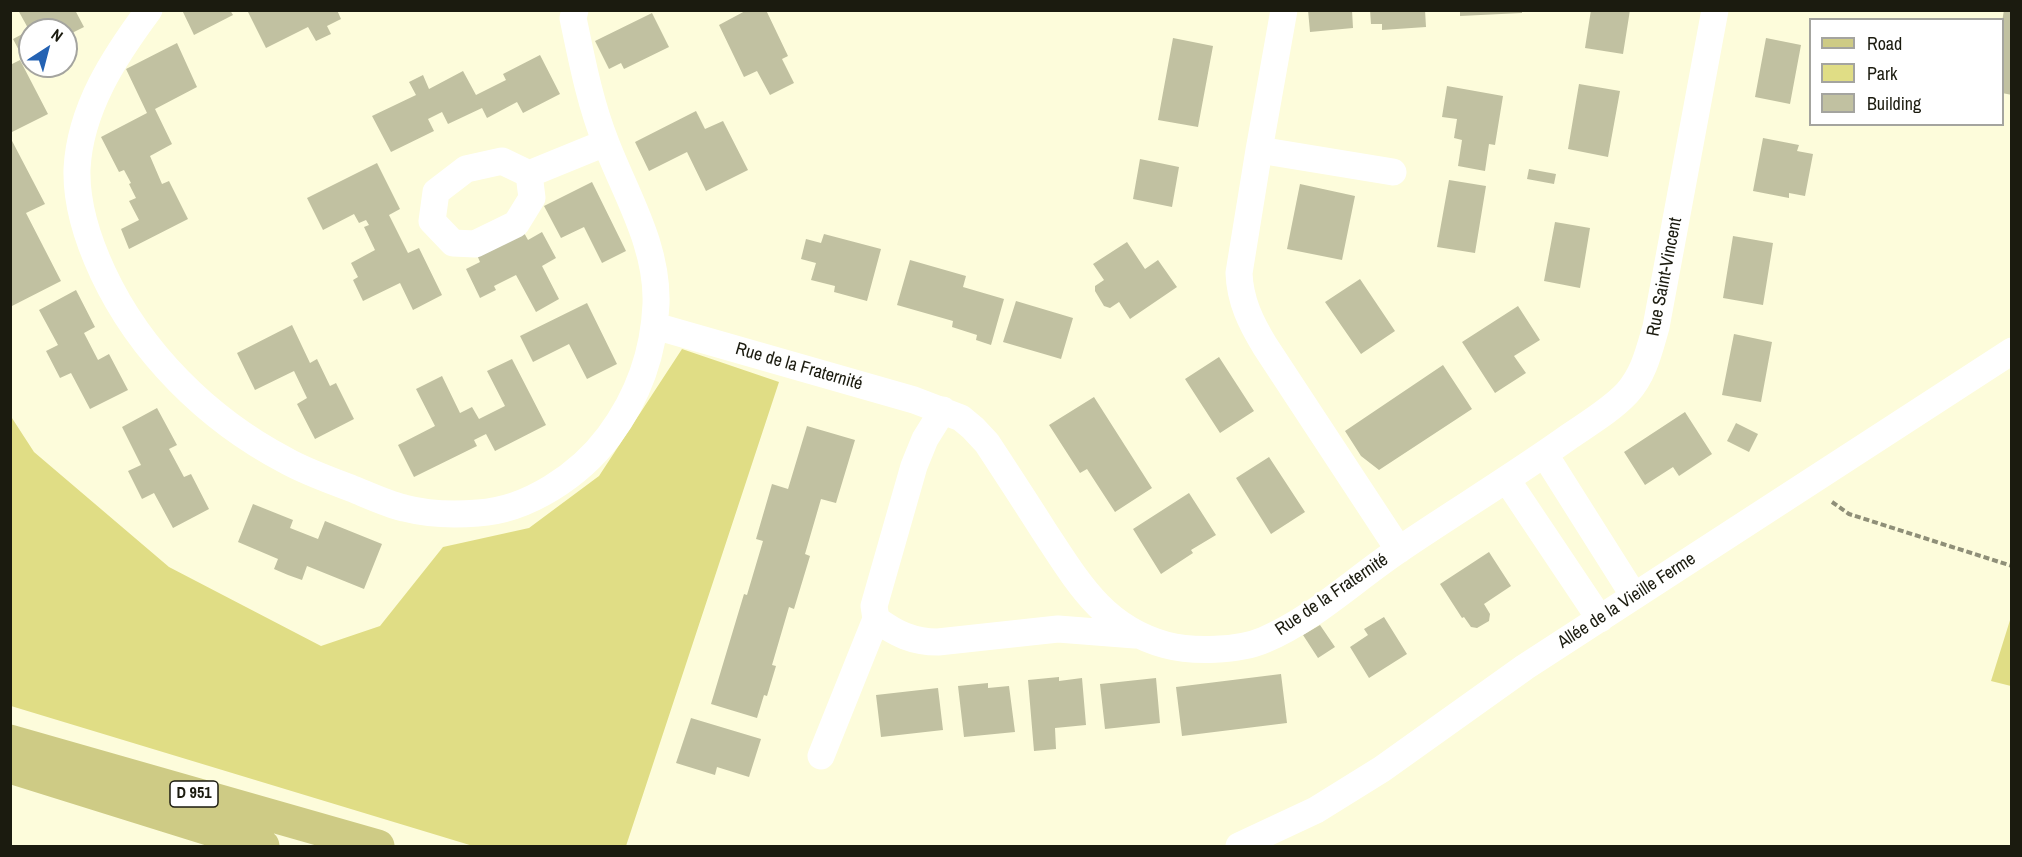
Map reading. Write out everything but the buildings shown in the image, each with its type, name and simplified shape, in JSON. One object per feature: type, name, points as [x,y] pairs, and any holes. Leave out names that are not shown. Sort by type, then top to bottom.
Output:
[{"type":"main road","name":"D 951","points":[[10,741],[378,846]]},
{"type":"main road","name":"D 951","points":[[10,766],[263,846]]},
{"type":"street","points":[[149,10],[99,88],[88,113],[77,168],[82,218],[115,299],[142,341],[174,376],[201,402],[245,435],[284,460],[325,479],[406,509],[444,513],[482,513],[517,504],[548,490],[576,471],[598,451],[622,419],[651,351],[656,300],[655,276],[649,249],[605,143],[590,99],[573,18],[575,10]]},
{"type":"street","points":[[1284,10],[1239,273],[1240,288],[1246,311],[1265,346],[1399,550]]},
{"type":"street","name":"Rue Saint-Vincent","points":[[1507,480],[1545,455],[1625,395],[1635,384],[1645,365],[1656,327],[1715,10]]},
{"type":"street","points":[[530,174],[605,143]]},
{"type":"street","points":[[1259,150],[1393,172]]},
{"type":"street","name":"Rue de la Fraternité","points":[[654,326],[914,400],[961,418],[974,428],[987,443],[1082,589],[1116,621],[1139,635],[1167,645],[1217,649],[1263,641],[1300,621],[1399,550],[1507,480]]},
{"type":"street","name":"Allée de la Vieille Ferme","points":[[1239,846],[1316,810],[1382,769],[1526,667],[2012,351]]},
{"type":"street","points":[[821,756],[876,619],[874,606],[914,466],[925,439],[943,410]]},
{"type":"street","points":[[1545,455],[1634,596]]},
{"type":"street","points":[[1507,480],[1600,619]]},
{"type":"street","name":"Rue de la Fraternité","points":[[876,619],[905,638],[921,642],[1058,629],[1139,635]]},
{"type":"path","points":[[1806,484],[1849,514],[2012,566]]},
{"type":"green space","points":[[682,349],[779,382],[626,846],[473,846],[11,706],[10,415],[34,452],[169,567],[321,646],[380,626],[443,547],[529,528],[599,476]]},
{"type":"green space","points":[[2011,617],[2012,686],[1991,681]]}]
